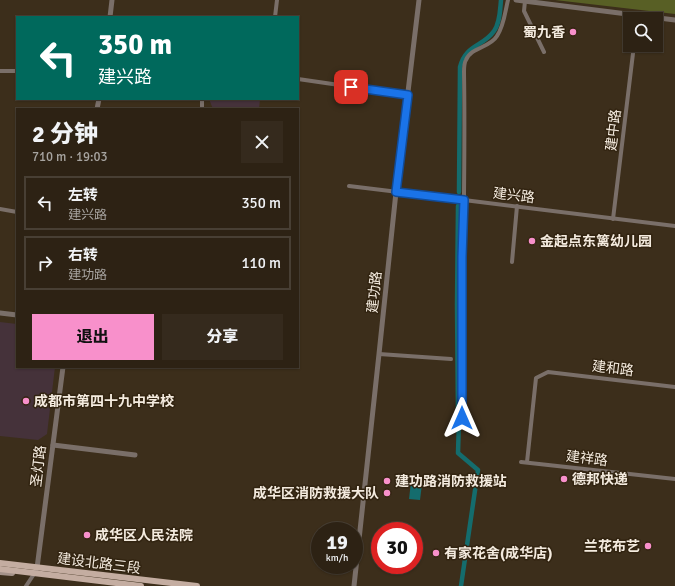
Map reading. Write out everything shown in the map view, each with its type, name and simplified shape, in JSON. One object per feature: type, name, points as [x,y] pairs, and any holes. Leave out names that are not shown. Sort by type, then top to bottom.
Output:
[{"type":"main road","name":"建设北路三段","points":[[0,560],[36,571],[141,586]]},
{"type":"main road","points":[[0,563],[36,571]]},
{"type":"main road","points":[[0,571],[36,571]]},
{"type":"main road","name":"建设北路三段","points":[[36,571],[196,586]]},
{"type":"street","points":[[110,16],[112,0]]},
{"type":"street","points":[[275,16],[277,0]]},
{"type":"street","name":"建功路","points":[[354,586],[396,192],[419,0]]},
{"type":"street","points":[[456,418],[462,418],[464,72],[466,60],[471,52],[490,44],[497,37],[502,27],[508,0]]},
{"type":"street","points":[[516,0],[623,15]]},
{"type":"street","points":[[525,1],[524,11],[544,52]]},
{"type":"street","points":[[663,19],[675,20]]},
{"type":"street","name":"建中路","points":[[612,218],[633,52]]},
{"type":"street","points":[[0,71],[16,71]]},
{"type":"street","points":[[299,79],[408,95]]},
{"type":"street","name":"建兴路","points":[[349,186],[675,226]]},
{"type":"street","points":[[512,262],[517,206]]},
{"type":"street","points":[[0,209],[16,212]]},
{"type":"street","points":[[0,313],[16,315]]},
{"type":"street","points":[[379,354],[451,359]]},
{"type":"street","name":"圣灯路","points":[[36,571],[63,368]]},
{"type":"street","name":"建和路","points":[[527,462],[536,378],[548,372],[675,387]]},
{"type":"street","points":[[53,446],[135,454]]},
{"type":"street","name":"建祥路","points":[[521,462],[675,479]]},
{"type":"street","points":[[26,586],[36,571]]},
{"type":"shaded area","points":[[209,100],[260,100],[259,108],[213,108]]},
{"type":"shaded area","name":"成都市第四十九中学校","points":[[0,322],[16,324],[16,368],[55,368],[47,434],[38,440],[0,436]]},
{"type":"green space","points":[[555,0],[675,0],[675,14]]},
{"type":"water","points":[[411,482],[422,484],[420,500],[409,499]]},
{"type":"waterway","points":[[459,192],[460,67],[466,54],[490,36],[496,28],[501,0]]},
{"type":"waterway","points":[[458,206],[458,416]]},
{"type":"waterway","points":[[459,420],[458,453],[478,470],[461,586]]},
{"type":"place","name":"蜀九香","points":[[573,32]]},
{"type":"place","name":"金起点东篱幼儿园","points":[[532,241]]},
{"type":"place","name":"成都市第四十九中学校","points":[[26,401]]},
{"type":"place","name":"德邦快递","points":[[564,479]]},
{"type":"place","name":"建功路消防救援站","points":[[387,481]]},
{"type":"place","name":"成华区消防救援大队","points":[[387,493]]},
{"type":"place","name":"成华区人民法院","points":[[87,535]]},
{"type":"place","name":"兰花布艺","points":[[648,546]]},
{"type":"place","name":"有家花舍(成华店)","points":[[436,553]]},
{"type":"route","points":[[351,87],[408,95],[396,192],[464,200],[461,363],[462,418]]}]
